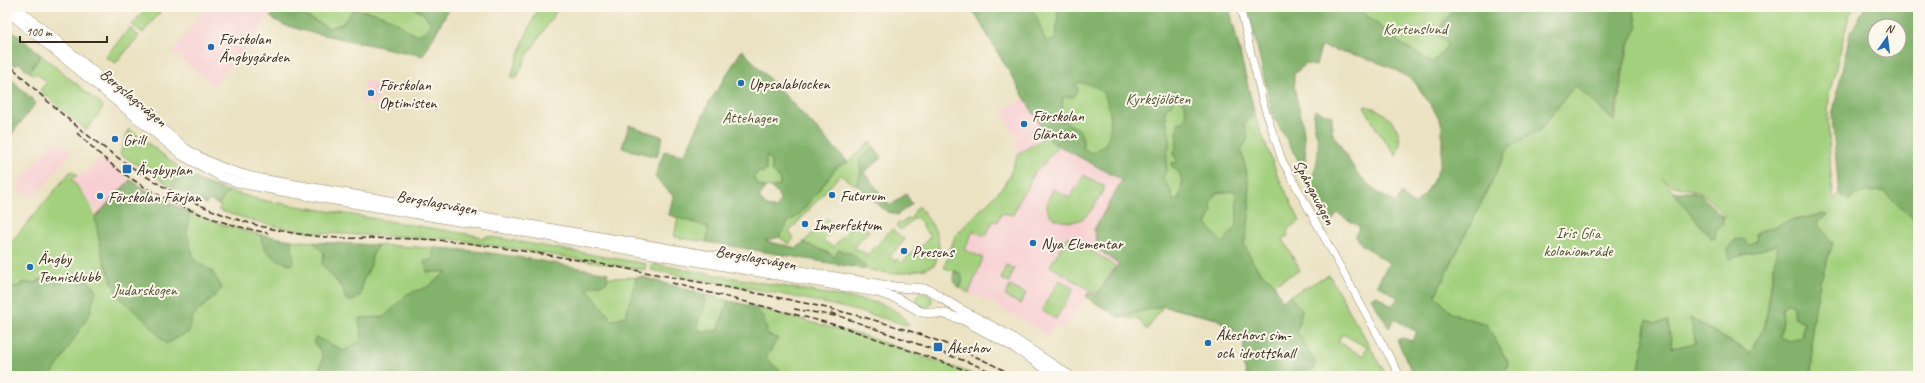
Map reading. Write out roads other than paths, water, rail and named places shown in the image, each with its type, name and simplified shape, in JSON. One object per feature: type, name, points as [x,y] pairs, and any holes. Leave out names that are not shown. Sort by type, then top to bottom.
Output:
[{"type":"main road","name":"Bergslagsvägen","points":[[16,7],[182,155],[209,171],[240,183],[877,292],[899,299],[921,312],[945,314],[964,320],[1012,346],[1056,376]]},
{"type":"main road","name":"Bergslagsvägen","points":[[7,11],[186,149],[220,168],[244,176],[886,286],[928,289],[954,306],[1008,335],[1070,376]]},
{"type":"main road","points":[[914,307],[913,296],[921,289]]},
{"type":"main road","points":[[929,312],[935,305],[935,294]]},
{"type":"street","name":"Spångavägen","points":[[1240,7],[1263,102],[1282,160],[1400,376]]},
{"type":"railway","points":[[7,62],[30,85],[80,129],[134,169],[192,201],[236,219],[280,230],[324,237],[428,239],[551,255],[824,307],[902,328],[977,357],[1014,376]]},
{"type":"railway","points":[[77,133],[114,167],[172,202],[228,224],[268,233]]},
{"type":"railway","points":[[672,283],[840,326],[982,376]]},
{"type":"railway","points":[[794,309],[836,316]]},
{"type":"railway","points":[[831,313],[968,362],[1001,376]]},
{"type":"place","name":"Förskolan Ängbygården","points":[[211,47]]},
{"type":"place","name":"Uppsalablocken","points":[[741,83]]},
{"type":"place","name":"Förskolan Optimisten","points":[[371,93]]},
{"type":"place","name":"Förskolan Gläntan","points":[[1024,124]]},
{"type":"place","name":"Grill","points":[[115,139]]},
{"type":"place","name":"Ängbyplan","points":[[127,169]]},
{"type":"place","name":"Futurum","points":[[832,195]]},
{"type":"place","name":"Förskolan Färjan","points":[[100,196]]},
{"type":"place","name":"Imperfektum","points":[[805,224]]},
{"type":"place","name":"Nya Elementar","points":[[1033,243]]},
{"type":"place","name":"Presens","points":[[904,251]]},
{"type":"place","name":"Ängby Tennisklubb","points":[[30,267]]},
{"type":"place","name":"Åkeshovs sim- och idrottshall","points":[[1208,343]]},
{"type":"place","name":"Åkeshov","points":[[938,347]]},
{"type":"park label","name":"Kortenslund","points":[[1415,28]]},
{"type":"park label","name":"Kyrksjölöten","points":[[1158,98]]},
{"type":"park label","name":"Ättehagen","points":[[750,117]]},
{"type":"park label","name":"Iris Glia koloniområde","points":[[1578,241]]},
{"type":"park label","name":"Judarskogen","points":[[145,289]]}]
